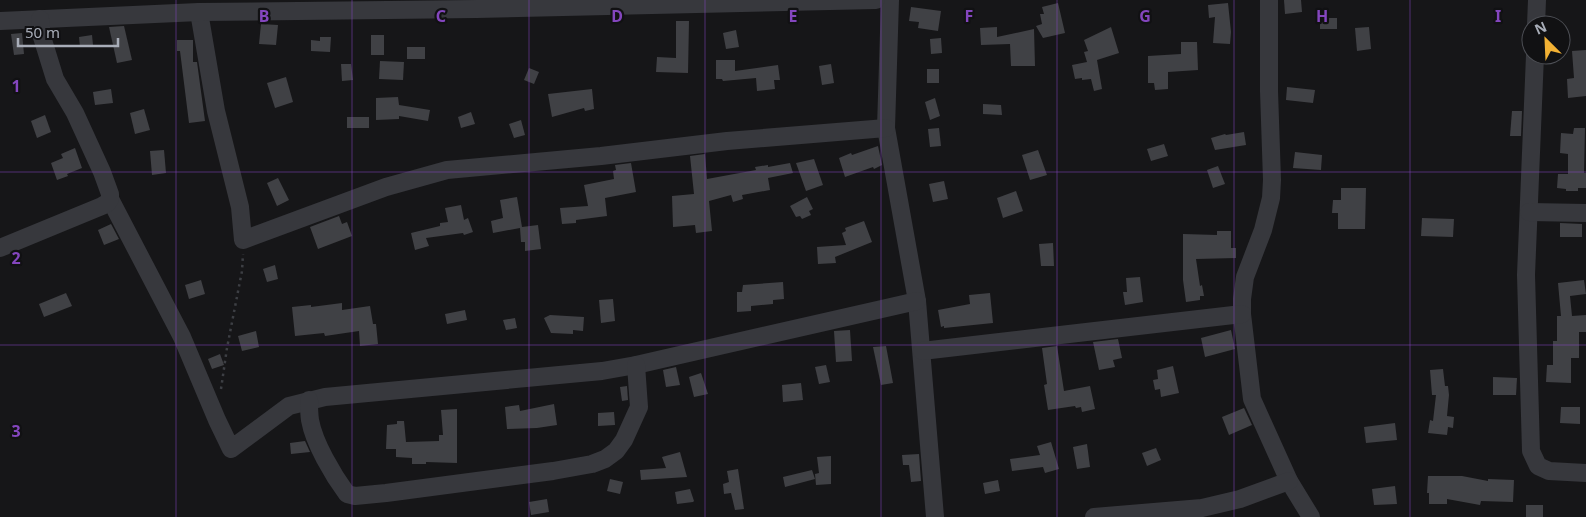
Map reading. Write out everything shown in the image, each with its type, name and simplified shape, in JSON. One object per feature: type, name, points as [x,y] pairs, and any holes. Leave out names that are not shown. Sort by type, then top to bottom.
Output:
[{"type":"street","points":[[0,21],[199,12],[476,4],[876,0]]},
{"type":"street","points":[[890,0],[886,128],[917,301],[935,517]]},
{"type":"street","points":[[1269,0],[1271,198],[1263,230],[1245,277],[1242,314],[1252,399],[1288,481],[1311,517]]},
{"type":"street","points":[[1536,15],[1537,0]]},
{"type":"street","points":[[199,12],[216,111],[240,207],[243,240],[386,187],[447,170],[600,156],[726,141],[886,128]]},
{"type":"street","points":[[40,19],[42,37],[55,79],[75,113],[102,172],[110,199],[182,337],[231,449],[289,406],[309,400],[636,366],[917,301]]},
{"type":"street","points":[[1535,65],[1526,275],[1531,452],[1538,466],[1549,471],[1586,474]]},
{"type":"street","points":[[0,248],[102,206],[110,199]]},
{"type":"street","points":[[1528,212],[1586,213]]},
{"type":"street","points":[[922,351],[1242,314]]},
{"type":"street","points":[[309,400],[309,418],[315,438],[347,494],[355,496],[386,493],[553,471],[592,464],[605,459],[616,451],[624,440],[639,407],[636,366]]},
{"type":"street","points":[[1094,517],[1202,508],[1240,499],[1288,481]]},
{"type":"path","points":[[220,393],[242,271],[243,240]]},
{"type":"building","points":[[1284,0],[1301,0],[1302,12],[1285,14]]},
{"type":"building","points":[[1058,3],[1065,33],[1043,38],[1036,26],[1042,24],[1040,14],[1044,14],[1042,7]]},
{"type":"building","points":[[1228,3],[1231,32],[1230,44],[1213,43],[1215,17],[1209,18],[1208,5]]},
{"type":"building","points":[[911,7],[941,11],[938,31],[918,28],[919,22],[909,21]]},
{"type":"building","points":[[1320,18],[1337,18],[1337,29],[1320,29]]},
{"type":"building","points":[[676,21],[689,21],[688,73],[656,72],[657,57],[676,58]]},
{"type":"building","points":[[261,24],[278,25],[276,45],[259,44]]},
{"type":"building","points":[[124,26],[132,60],[117,63],[109,27]]},
{"type":"building","points":[[997,27],[997,37],[1034,29],[1035,66],[1011,66],[1010,44],[981,45],[980,28]]},
{"type":"building","points":[[1111,27],[1119,53],[1097,60],[1102,89],[1094,91],[1091,79],[1075,79],[1072,65],[1087,62],[1084,52],[1088,51],[1084,40]]},
{"type":"building","points":[[1369,27],[1371,49],[1357,51],[1355,28]]},
{"type":"building","points":[[736,30],[739,47],[726,49],[723,33]]},
{"type":"building","points":[[22,33],[24,54],[14,55],[11,34]]},
{"type":"building","points":[[92,35],[93,45],[80,47],[79,37]]},
{"type":"building","points":[[371,35],[384,35],[384,55],[371,55]]},
{"type":"building","points":[[320,37],[331,37],[330,52],[311,51],[311,40],[320,41]]},
{"type":"building","points":[[941,38],[942,53],[931,54],[930,39]]},
{"type":"building","points":[[177,40],[193,40],[193,62],[197,62],[205,121],[189,123],[180,51],[177,51]]},
{"type":"building","points":[[1181,42],[1197,42],[1198,70],[1168,72],[1168,89],[1155,90],[1154,83],[1148,83],[1148,56],[1181,54]]},
{"type":"building","points":[[407,47],[425,47],[425,59],[407,59]]},
{"type":"building","points":[[1586,50],[1586,96],[1568,98],[1567,79],[1574,78],[1572,51]]},
{"type":"building","points":[[716,60],[735,60],[735,71],[778,65],[780,80],[774,80],[775,89],[757,91],[756,78],[723,81],[722,79],[716,79]]},
{"type":"building","points":[[380,61],[404,62],[403,80],[379,79]]},
{"type":"building","points":[[341,64],[351,64],[353,80],[342,81]]},
{"type":"building","points":[[831,64],[834,83],[822,85],[819,66]]},
{"type":"building","points":[[529,68],[539,72],[534,84],[524,80]]},
{"type":"building","points":[[927,69],[939,69],[939,83],[927,83]]},
{"type":"building","points":[[286,77],[293,102],[275,108],[267,83]]},
{"type":"building","points":[[1287,87],[1315,90],[1313,103],[1286,100]]},
{"type":"building","points":[[111,89],[113,103],[95,105],[93,92]]},
{"type":"building","points":[[592,89],[594,109],[585,111],[584,108],[552,117],[548,94]]},
{"type":"building","points":[[398,97],[399,105],[430,110],[428,121],[399,116],[399,119],[376,120],[376,98]]},
{"type":"building","points":[[935,98],[940,116],[930,120],[925,102]]},
{"type":"building","points":[[983,104],[1001,105],[1002,115],[983,114]]},
{"type":"building","points":[[144,109],[150,130],[135,134],[130,113]]},
{"type":"building","points":[[1512,111],[1522,111],[1521,136],[1510,136]]},
{"type":"building","points":[[471,112],[475,124],[461,128],[458,117]]},
{"type":"building","points":[[45,115],[51,132],[37,138],[31,121]]},
{"type":"building","points":[[347,117],[369,117],[369,128],[347,128]]},
{"type":"building","points":[[521,120],[525,135],[514,138],[509,124]]},
{"type":"building","points":[[939,128],[941,146],[930,147],[928,129]]},
{"type":"building","points":[[1574,128],[1585,128],[1584,173],[1586,173],[1586,188],[1578,188],[1578,191],[1566,191],[1566,189],[1557,188],[1558,174],[1568,174],[1568,154],[1560,153],[1561,133],[1573,134]]},
{"type":"building","points":[[1244,132],[1246,145],[1215,150],[1211,138]]},
{"type":"building","points":[[1164,144],[1168,156],[1151,161],[1147,149]]},
{"type":"building","points":[[878,146],[882,165],[845,177],[839,158]]},
{"type":"building","points":[[75,148],[82,168],[57,180],[51,163],[63,158],[61,154]]},
{"type":"building","points":[[164,150],[166,173],[152,175],[150,151]]},
{"type":"building","points":[[1038,150],[1047,175],[1030,180],[1022,155]]},
{"type":"building","points":[[1295,152],[1322,155],[1321,170],[1293,168]]},
{"type":"building","points":[[705,154],[707,179],[756,170],[755,167],[790,163],[793,173],[768,178],[770,190],[742,195],[743,199],[733,202],[731,195],[709,201],[712,231],[696,233],[695,225],[673,227],[672,196],[694,194],[690,156]]},
{"type":"building","points":[[814,159],[823,185],[806,191],[796,163]]},
{"type":"building","points":[[631,163],[636,192],[605,198],[607,216],[562,224],[560,208],[588,206],[584,185],[614,179],[613,171],[616,170],[615,165]]},
{"type":"building","points":[[1218,166],[1225,184],[1213,188],[1207,170]]},
{"type":"building","points":[[278,178],[289,200],[277,206],[267,183]]},
{"type":"building","points":[[944,181],[948,199],[933,202],[929,184]]},
{"type":"building","points":[[1341,188],[1366,188],[1365,229],[1338,229],[1338,213],[1332,213],[1333,200],[1341,200]]},
{"type":"building","points":[[1016,191],[1023,211],[1003,218],[997,198]]},
{"type":"building","points":[[517,197],[522,227],[538,225],[541,249],[525,251],[525,242],[521,242],[520,228],[493,233],[491,221],[503,218],[500,200]]},
{"type":"building","points":[[807,197],[813,209],[809,211],[811,215],[802,219],[800,216],[796,217],[790,206]]},
{"type":"building","points":[[461,205],[464,220],[468,218],[473,232],[464,235],[463,233],[426,238],[429,246],[415,250],[411,233],[440,226],[440,223],[448,222],[445,208]]},
{"type":"building","points":[[339,216],[342,224],[347,222],[352,236],[318,249],[310,227]]},
{"type":"building","points":[[1422,218],[1454,219],[1453,237],[1421,236]]},
{"type":"building","points":[[864,221],[872,242],[835,257],[836,263],[818,264],[817,247],[846,245],[842,233],[846,231],[845,228]]},
{"type":"building","points":[[1560,223],[1582,224],[1582,237],[1560,237]]},
{"type":"building","points":[[111,224],[119,239],[104,245],[98,230]]},
{"type":"building","points":[[1217,231],[1231,231],[1231,248],[1236,248],[1236,258],[1196,259],[1200,286],[1202,285],[1204,296],[1200,296],[1200,300],[1186,302],[1183,280],[1183,234],[1217,235]]},
{"type":"building","points":[[1053,243],[1054,266],[1041,266],[1039,244]]},
{"type":"building","points":[[275,265],[278,279],[267,282],[263,269]]},
{"type":"building","points":[[1140,277],[1143,302],[1125,305],[1123,292],[1127,292],[1126,278]]},
{"type":"building","points":[[201,280],[205,294],[189,299],[185,285]]},
{"type":"building","points":[[1584,280],[1586,294],[1570,296],[1572,316],[1586,315],[1586,332],[1579,332],[1579,358],[1571,358],[1571,383],[1546,382],[1547,365],[1553,365],[1553,341],[1557,341],[1557,316],[1561,316],[1558,283]]},
{"type":"building","points":[[783,282],[784,299],[773,300],[773,304],[751,306],[751,311],[737,312],[737,292],[742,292],[743,285]]},
{"type":"building","points":[[66,293],[72,306],[44,317],[39,304]]},
{"type":"building","points":[[990,293],[993,323],[941,327],[938,310],[970,304],[969,295]]},
{"type":"building","points":[[613,299],[615,321],[601,323],[599,300]]},
{"type":"building","points":[[342,303],[342,310],[370,306],[373,324],[376,324],[378,344],[360,346],[359,331],[325,336],[324,333],[295,336],[292,307],[311,305],[311,307]]},
{"type":"building","points":[[465,310],[467,320],[447,324],[445,314]]},
{"type":"building","points":[[550,315],[584,317],[583,331],[573,330],[573,334],[551,333],[544,318]]},
{"type":"building","points":[[515,318],[517,328],[506,330],[503,320]]},
{"type":"building","points":[[850,330],[852,361],[836,362],[834,331]]},
{"type":"building","points":[[1231,330],[1235,349],[1205,357],[1201,338]]},
{"type":"building","points":[[256,331],[259,347],[242,351],[238,336]]},
{"type":"building","points":[[1118,339],[1122,358],[1113,360],[1115,367],[1099,370],[1093,342]]},
{"type":"building","points":[[886,346],[893,383],[881,385],[873,347]]},
{"type":"building","points":[[1057,346],[1064,391],[1090,386],[1095,409],[1082,412],[1081,407],[1076,408],[1075,406],[1048,410],[1044,385],[1047,384],[1042,348]]},
{"type":"building","points":[[220,354],[224,365],[212,369],[208,359]]},
{"type":"building","points":[[826,365],[830,382],[819,384],[815,367]]},
{"type":"building","points":[[1173,366],[1179,393],[1161,397],[1160,389],[1155,390],[1153,380],[1158,379],[1157,370]]},
{"type":"building","points":[[676,367],[680,385],[666,387],[663,370]]},
{"type":"building","points":[[1443,369],[1445,386],[1448,386],[1449,395],[1447,416],[1454,417],[1453,428],[1448,427],[1447,435],[1428,433],[1430,420],[1433,421],[1436,395],[1432,395],[1430,370]]},
{"type":"building","points":[[701,373],[708,394],[694,397],[689,377]]},
{"type":"building","points":[[1493,377],[1517,378],[1516,395],[1493,395]]},
{"type":"building","points":[[801,383],[803,400],[783,402],[782,385]]},
{"type":"building","points":[[627,386],[628,400],[622,401],[620,387]]},
{"type":"building","points":[[554,404],[557,425],[507,429],[505,407],[519,405],[520,411]]},
{"type":"building","points":[[1561,407],[1580,407],[1580,424],[1560,423]]},
{"type":"building","points":[[1244,408],[1252,425],[1229,435],[1222,417]]},
{"type":"building","points":[[457,409],[457,463],[426,462],[426,464],[412,464],[412,458],[396,457],[396,449],[386,449],[387,425],[397,424],[397,421],[404,421],[406,442],[439,441],[439,435],[443,435],[441,410]]},
{"type":"building","points":[[614,412],[615,425],[598,426],[598,413]]},
{"type":"building","points":[[1395,423],[1397,440],[1366,443],[1364,427]]},
{"type":"building","points":[[305,441],[310,452],[291,454],[290,443]]},
{"type":"building","points":[[1051,442],[1059,469],[1045,473],[1043,467],[1012,471],[1010,459],[1040,455],[1037,446]]},
{"type":"building","points":[[1087,444],[1090,467],[1077,469],[1073,447]]},
{"type":"building","points":[[1156,448],[1161,460],[1147,466],[1142,453]]},
{"type":"building","points":[[680,452],[687,477],[641,480],[640,470],[666,468],[662,457]]},
{"type":"building","points":[[919,454],[921,481],[911,482],[909,465],[903,465],[902,455]]},
{"type":"building","points":[[831,456],[831,484],[816,485],[815,474],[819,473],[817,457]]},
{"type":"building","points":[[738,469],[744,509],[735,510],[731,493],[724,494],[723,484],[729,482],[727,471]]},
{"type":"building","points":[[812,470],[815,479],[785,487],[783,477]]},
{"type":"building","points":[[1428,476],[1462,476],[1488,481],[1488,479],[1514,480],[1513,502],[1481,501],[1480,505],[1447,499],[1447,504],[1429,504],[1429,493],[1427,493]]},
{"type":"building","points":[[610,479],[623,482],[620,494],[607,491]]},
{"type":"building","points":[[998,480],[1000,491],[985,494],[983,483]]},
{"type":"building","points":[[1395,486],[1397,504],[1374,505],[1372,489]]},
{"type":"building","points":[[690,489],[694,501],[677,504],[675,492]]},
{"type":"building","points":[[547,499],[549,512],[531,515],[529,502]]},
{"type":"building","points":[[1526,505],[1543,505],[1543,517],[1526,517]]}]
